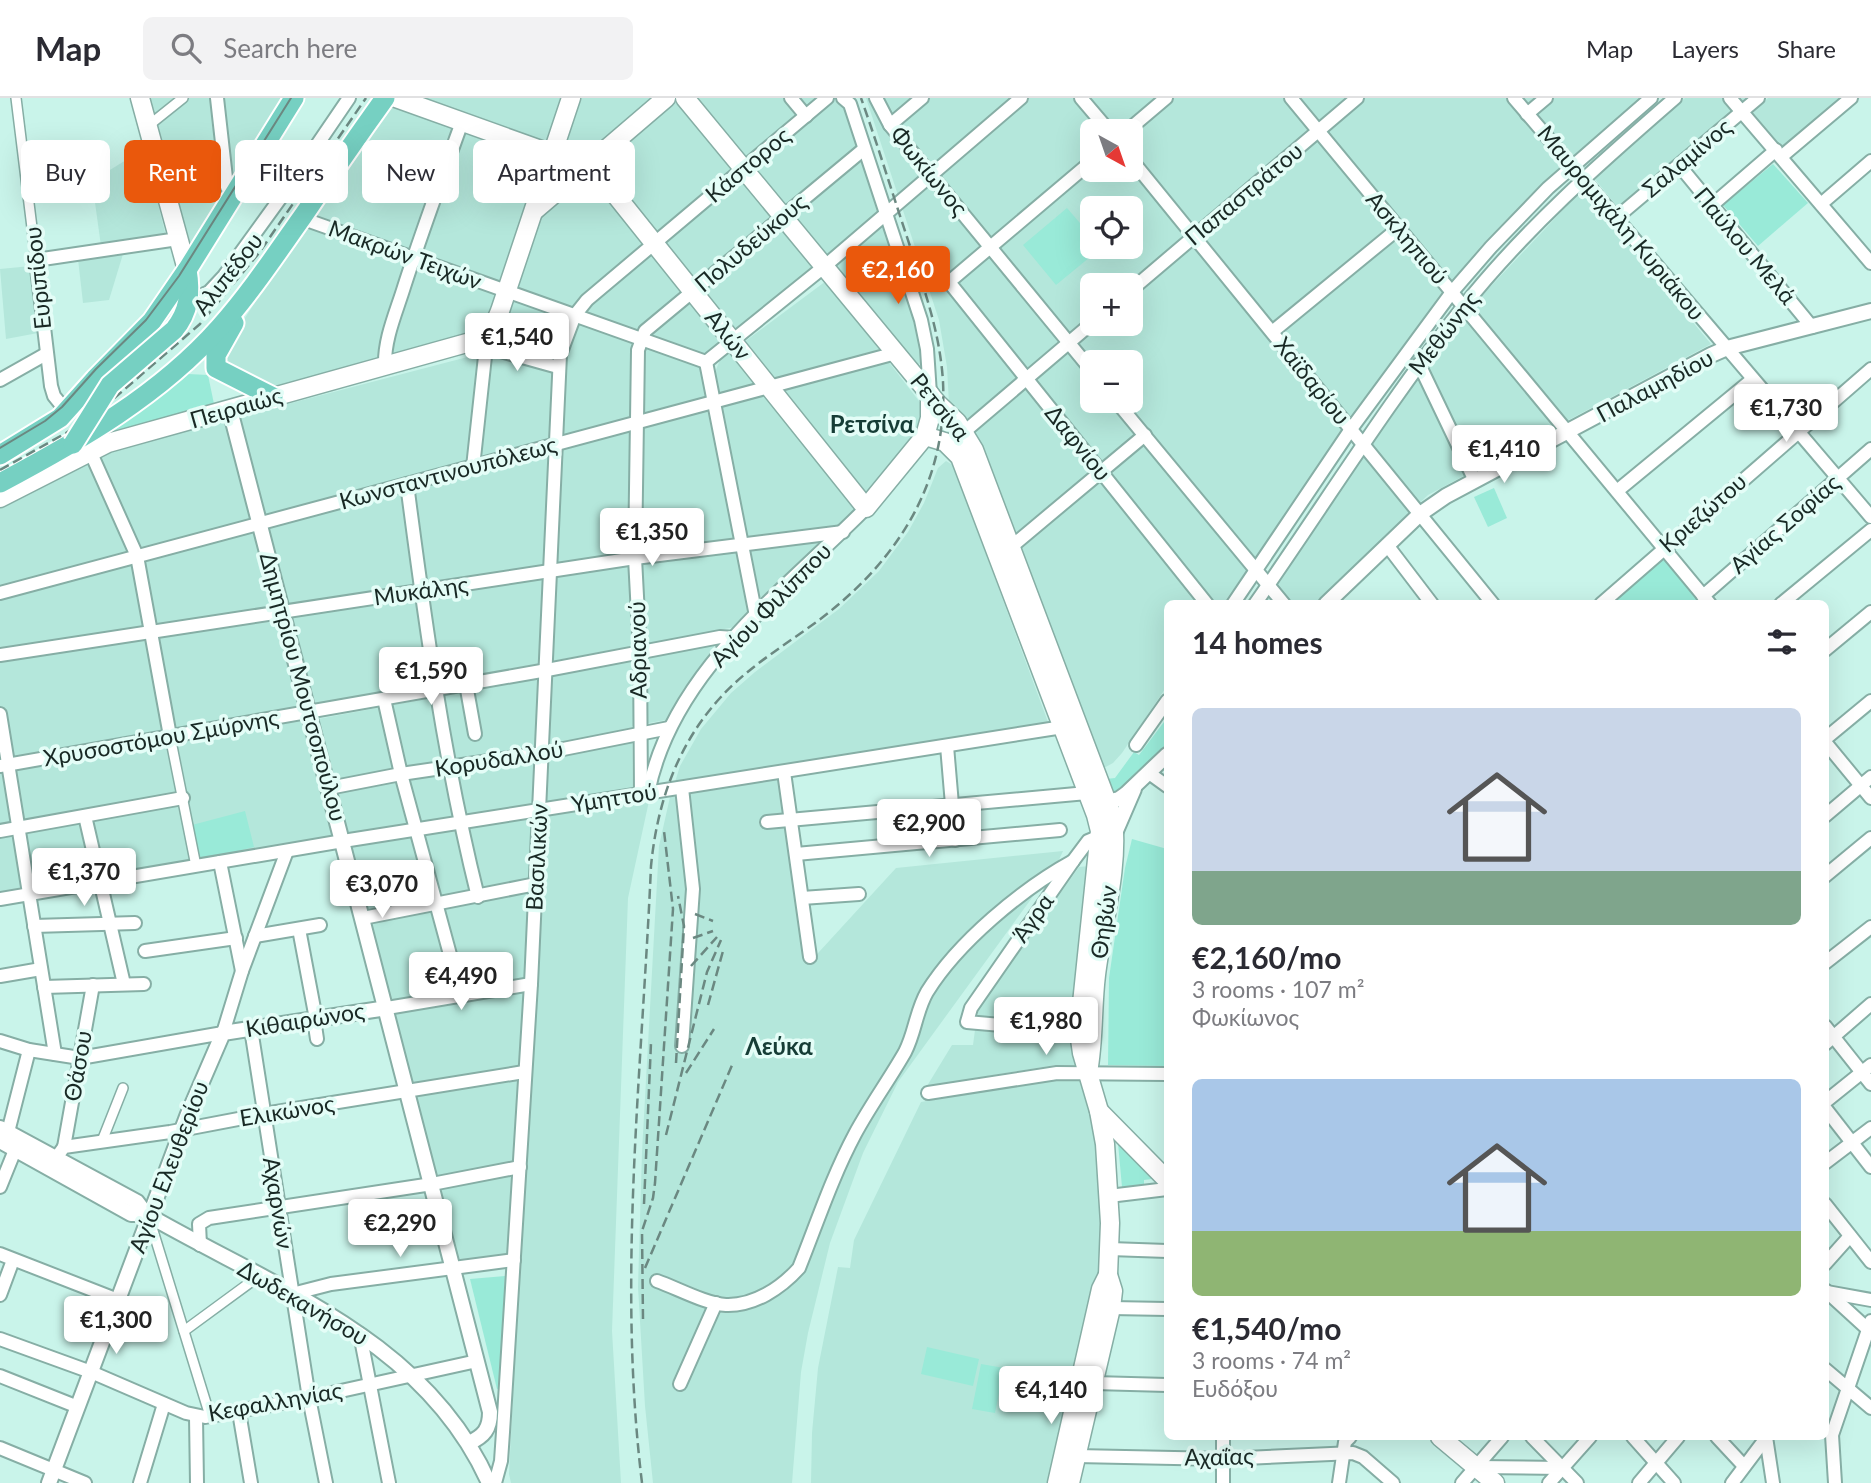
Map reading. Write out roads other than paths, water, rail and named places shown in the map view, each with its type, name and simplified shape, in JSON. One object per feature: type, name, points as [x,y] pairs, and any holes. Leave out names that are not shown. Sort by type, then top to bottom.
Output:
[{"type":"main road","points":[[81,447],[110,385],[174,330],[185,314],[189,297],[187,270],[140,98]]},
{"type":"main road","points":[[267,140],[294,98]]},
{"type":"main road","name":"Αλιπέδου","points":[[0,483],[81,447],[219,328],[267,268],[385,98]]},
{"type":"main road","points":[[396,98],[513,140]]},
{"type":"main road","points":[[557,140],[571,98]]},
{"type":"main road","points":[[617,140],[666,98]]},
{"type":"main road","name":"Ρετσίνα","points":[[685,98],[964,432],[974,450],[1063,727],[1096,800]]},
{"type":"main road","points":[[0,455],[67,412],[152,321],[234,195]]},
{"type":"main road","points":[[483,343],[495,323],[537,203]]},
{"type":"main road","points":[[534,211],[543,203]]},
{"type":"main road","name":"Αλών","points":[[622,203],[866,508]]},
{"type":"main road","points":[[267,268],[214,362],[219,371],[273,397]]},
{"type":"main road","name":"Πειραιώς","points":[[0,498],[81,447],[108,443],[385,366],[483,343]]},
{"type":"main road","points":[[925,436],[930,418],[930,394]]},
{"type":"main road","name":"Ρετσίνα","points":[[925,436],[945,442],[960,457],[1005,552],[1097,774]]},
{"type":"main road","name":"Αγίου Φιλίππου","points":[[866,508],[925,436]]},
{"type":"main road","name":"Θηβών","points":[[1088,1072],[1108,834],[1096,800],[1097,774]]},
{"type":"main road","name":"Θηβών","points":[[1070,1483],[1113,1291],[1108,1275],[1109,1196],[1099,1111],[1082,1053],[1079,1032],[1083,970],[1108,834]]},
{"type":"main road","points":[[1099,1111],[1164,1177]]},
{"type":"main road","name":"Θηβών","points":[[1057,1483],[1101,1289],[1108,1275]]},
{"type":"main road","points":[[1444,1440],[1495,1483]]},
{"type":"street","name":"Ευριπίδου","points":[[16,98],[52,393],[67,412]]},
{"type":"street","points":[[148,126],[183,98]]},
{"type":"street","points":[[217,98],[227,187],[234,195]]},
{"type":"street","name":"Αλιπέδου","points":[[320,140],[349,98]]},
{"type":"street","points":[[791,98],[806,116]]},
{"type":"street","name":"Κάστορος","points":[[575,316],[587,300],[827,98]]},
{"type":"street","name":"Φωκίωνος","points":[[876,98],[890,125],[1080,356]]},
{"type":"street","points":[[890,125],[922,98]]},
{"type":"street","points":[[756,616],[706,362],[825,266],[1021,98]]},
{"type":"street","points":[[1082,98],[1099,119]]},
{"type":"street","points":[[1141,119],[1166,98]]},
{"type":"street","name":"Ασκληπιού","points":[[1291,98],[1569,431],[1704,599]]},
{"type":"street","name":"Παπαστράτου","points":[[1143,279],[1357,98]]},
{"type":"street","name":"Μαυρομιχάλη Κυριάκου","points":[[1514,98],[1871,517]]},
{"type":"street","points":[[1527,114],[1545,98]]},
{"type":"street","name":"Μεθώνης","points":[[1236,600],[1351,429],[1452,292],[1572,165],[1651,98]]},
{"type":"street","name":"Μεθώνης","points":[[1258,600],[1419,364],[1464,306],[1543,217],[1583,177],[1675,98]]},
{"type":"street","points":[[1730,98],[1821,204],[1866,247],[1871,263]]},
{"type":"street","name":"Σαλαμίνος","points":[[1616,218],[1758,98]]},
{"type":"street","points":[[1712,205],[1851,98]]},
{"type":"street","name":"Φωκίωνος","points":[[846,101],[925,337],[930,394]]},
{"type":"street","points":[[385,366],[384,353],[388,337],[462,122]]},
{"type":"street","name":"Πολυδεύκους","points":[[641,339],[645,331],[864,149]]},
{"type":"street","points":[[1821,204],[1871,161]]},
{"type":"street","name":"Παύλου Μελά","points":[[1679,165],[1812,327]]},
{"type":"street","points":[[990,247],[1080,171]]},
{"type":"street","name":"Χαϊδαρίου","points":[[1143,174],[1490,600]]},
{"type":"street","name":"Αλιπέδου","points":[[189,297],[204,295],[214,287],[277,203]]},
{"type":"street","name":"Μακρών Τειχών","points":[[301,218],[706,362]]},
{"type":"street","points":[[1272,332],[1399,228]]},
{"type":"street","points":[[36,260],[178,239]]},
{"type":"street","name":"Δαφνίου","points":[[990,247],[949,282],[1204,600]]},
{"type":"street","name":"Παλαμηδίου","points":[[1330,600],[1420,514],[1446,496],[1701,359],[1727,348],[1871,311]]},
{"type":"street","name":"Βασιλικών","points":[[495,1483],[502,1451],[531,984],[547,670],[558,368],[560,355],[575,316]]},
{"type":"street","points":[[964,432],[1080,333]]},
{"type":"street","name":"Αδριανού","points":[[641,339],[638,350],[635,423],[635,558],[640,653],[639,734],[645,794]]},
{"type":"street","points":[[473,467],[483,343],[558,368]]},
{"type":"street","name":"Κωνσταντινουπόλεως","points":[[0,593],[896,353]]},
{"type":"street","points":[[0,380],[46,354]]},
{"type":"street","points":[[1419,364],[1475,481]]},
{"type":"street","name":"Κριεζώτου","points":[[1605,600],[1871,369]]},
{"type":"street","points":[[1617,491],[1753,379]]},
{"type":"street","name":"Δημητρίου Μουτσοπούλου","points":[[230,410],[491,1412],[490,1421],[482,1437],[469,1443]]},
{"type":"street","points":[[1126,413],[1281,600]]},
{"type":"street","points":[[1005,552],[1145,435]]},
{"type":"street","points":[[81,447],[137,556],[196,866]]},
{"type":"street","name":"Αγίας Σοφίας","points":[[1704,599],[1871,449]]},
{"type":"street","points":[[407,484],[450,767],[478,897]]},
{"type":"street","name":"Αγίου Φιλίππου","points":[[645,794],[669,728],[695,686],[756,616],[866,508]]},
{"type":"street","points":[[1787,600],[1871,530]]},
{"type":"street","name":"Μυκάλης","points":[[0,655],[635,558],[842,532]]},
{"type":"street","points":[[1387,545],[1429,600]]},
{"type":"street","points":[[1829,647],[1871,612]]},
{"type":"street","name":"Χρυσοστόμου Σμύρνης","points":[[4,766],[720,637],[736,638]]},
{"type":"street","points":[[466,684],[475,734]]},
{"type":"street","points":[[384,699],[415,830],[461,995]]},
{"type":"street","points":[[1829,738],[1871,701]]},
{"type":"street","points":[[1136,745],[1164,705]]},
{"type":"street","points":[[0,714],[4,766],[18,828],[55,1054]]},
{"type":"street","name":"Υμηττού","points":[[0,899],[343,841],[1063,727]]},
{"type":"street","name":"Κορυδαλλού","points":[[329,788],[401,774],[543,753],[669,728]]},
{"type":"street","points":[[1829,745],[1866,781],[1871,798]]},
{"type":"street","points":[[947,746],[955,840]]},
{"type":"street","points":[[767,822],[952,805],[1119,799],[1164,758]]},
{"type":"street","points":[[784,772],[810,957]]},
{"type":"street","points":[[1149,773],[1164,784]]},
{"type":"street","points":[[1829,813],[1866,781]]},
{"type":"street","points":[[682,788],[693,889],[682,1046]]},
{"type":"street","points":[[1108,834],[1134,788]]},
{"type":"street","points":[[0,831],[183,798]]},
{"type":"street","points":[[85,817],[124,984]]},
{"type":"street","points":[[796,854],[1060,830]]},
{"type":"street","name":"Άγρα","points":[[1079,1032],[967,1022],[971,1008],[1088,841],[1108,834]]},
{"type":"street","points":[[1829,873],[1871,838]]},
{"type":"street","name":"Αγίου Ελευθερίου","points":[[52,1476],[147,1215],[223,1033],[242,971],[287,851]]},
{"type":"street","points":[[657,1281],[716,1303],[736,1304],[760,1297],[788,1279],[799,1268],[846,1152],[904,1052],[929,990],[962,950],[1003,910],[1033,885],[1073,861]]},
{"type":"street","points":[[220,862],[242,971]]},
{"type":"street","points":[[363,918],[536,884]]},
{"type":"street","points":[[802,898],[859,894]]},
{"type":"street","points":[[34,926],[135,923]]},
{"type":"street","points":[[255,936],[320,925]]},
{"type":"street","points":[[1829,960],[1871,927]]},
{"type":"street","points":[[299,929],[317,1039]]},
{"type":"street","points":[[145,951],[236,938]]},
{"type":"street","points":[[0,976],[41,969]]},
{"type":"street","points":[[44,987],[144,984]]},
{"type":"street","name":"Κιθαιρώνος","points":[[0,1041],[29,1050],[80,1058],[531,984]]},
{"type":"street","name":"Θάσου","points":[[60,1152],[93,985]]},
{"type":"street","points":[[1871,1004],[1830,1041],[1867,1069],[1871,1084]]},
{"type":"street","name":"Αχαρνών","points":[[251,1029],[309,1398],[326,1483]]},
{"type":"street","points":[[3,1134],[29,1050]]},
{"type":"street","points":[[1829,1099],[1867,1069]]},
{"type":"street","name":"Ελικώνος","points":[[60,1152],[102,1142],[264,1114],[524,1072]]},
{"type":"street","points":[[928,1093],[1057,1073],[1164,1074]]},
{"type":"street","points":[[102,1142],[123,1088]]},
{"type":"street","points":[[1829,1113],[1871,1167]]},
{"type":"street","points":[[1829,1160],[1871,1128]]},
{"type":"street","name":"Δωδεκανήσου","points":[[3,1134],[15,1150],[131,1214],[147,1215]]},
{"type":"street","name":"Δωδεκανήσου","points":[[3,1134],[60,1152],[137,1202],[147,1215],[316,1305],[360,1334],[412,1375],[436,1399],[469,1443],[489,1483]]},
{"type":"street","points":[[0,1187],[15,1150]]},
{"type":"street","points":[[201,1245],[198,1229],[203,1220],[432,1184],[520,1167]]},
{"type":"street","points":[[1109,1196],[1164,1189]]},
{"type":"street","points":[[1829,1209],[1871,1262]]},
{"type":"street","points":[[147,1215],[210,1416]]},
{"type":"street","points":[[1829,1260],[1850,1236]]},
{"type":"street","points":[[1110,1250],[1164,1251]]},
{"type":"street","points":[[0,1254],[118,1300]]},
{"type":"street","points":[[0,1295],[13,1260]]},
{"type":"street","points":[[292,1294],[331,1284],[514,1260]]},
{"type":"street","points":[[184,1331],[260,1276]]},
{"type":"street","points":[[1829,1292],[1871,1300]]},
{"type":"street","points":[[1829,1293],[1870,1327],[1832,1435],[1835,1483]]},
{"type":"street","points":[[680,1384],[716,1303]]},
{"type":"street","points":[[1111,1308],[1164,1309]]},
{"type":"street","points":[[360,1334],[389,1483]]},
{"type":"street","name":"Κεφαλληνίας","points":[[0,1339],[91,1372],[196,1417],[239,1412],[477,1361]]},
{"type":"street","points":[[1829,1372],[1871,1408]]},
{"type":"street","points":[[0,1376],[78,1407]]},
{"type":"street","points":[[1094,1382],[1164,1385]]},
{"type":"street","points":[[140,1483],[164,1404]]},
{"type":"street","points":[[239,1412],[251,1483]]},
{"type":"street","points":[[196,1417],[197,1483]]},
{"type":"street","points":[[1223,1440],[1223,1483]]},
{"type":"street","points":[[1462,1483],[1499,1440]]},
{"type":"street","points":[[1535,1440],[1577,1483]]},
{"type":"street","points":[[1549,1483],[1587,1440]]},
{"type":"street","points":[[1636,1440],[1674,1483]]},
{"type":"street","points":[[1639,1483],[1675,1440]]},
{"type":"street","points":[[1720,1440],[1744,1466]]},
{"type":"street","points":[[1732,1483],[1764,1440]]},
{"type":"street","points":[[1766,1440],[1773,1483]]},
{"type":"street","points":[[1339,1483],[1344,1442]]},
{"type":"street","name":"Αχαΐας","points":[[1076,1456],[1223,1459],[1344,1442],[1393,1483]]},
{"type":"street","points":[[0,1448],[52,1476],[85,1483]]},
{"type":"street","points":[[1475,1467],[1562,1468]]},
{"type":"tram line","points":[[0,448],[45,421],[62,407],[146,320],[179,276],[291,98]]},
{"type":"railway","points":[[0,470],[66,433],[104,407],[200,324],[259,253],[366,98]]},
{"type":"railway","points":[[642,1483],[635,1406],[631,1252],[651,866],[664,798],[692,735],[730,687],[844,600],[892,548],[911,519],[926,488],[936,455],[942,420],[943,382],[934,325],[861,98]]},
{"type":"railway","points":[[643,1319],[642,1231],[655,1183],[673,909],[664,831]]},
{"type":"railway","points":[[676,1063],[684,926],[678,896]]},
{"type":"railway","points":[[695,914],[713,921]]},
{"type":"railway","points":[[693,938],[713,931]]},
{"type":"railway","points":[[691,966],[717,937]]},
{"type":"railway","points":[[666,1135],[707,972],[721,940]]},
{"type":"railway","points":[[708,1005],[723,951]]},
{"type":"railway","points":[[686,1073],[714,1029]]},
{"type":"railway","points":[[644,1204],[651,1043]]},
{"type":"railway","points":[[645,1268],[733,1063]]},
{"type":"district","name":"Ρετσίνα","points":[[872,425]]},
{"type":"district","name":"Λεύκα","points":[[779,1047]]}]
